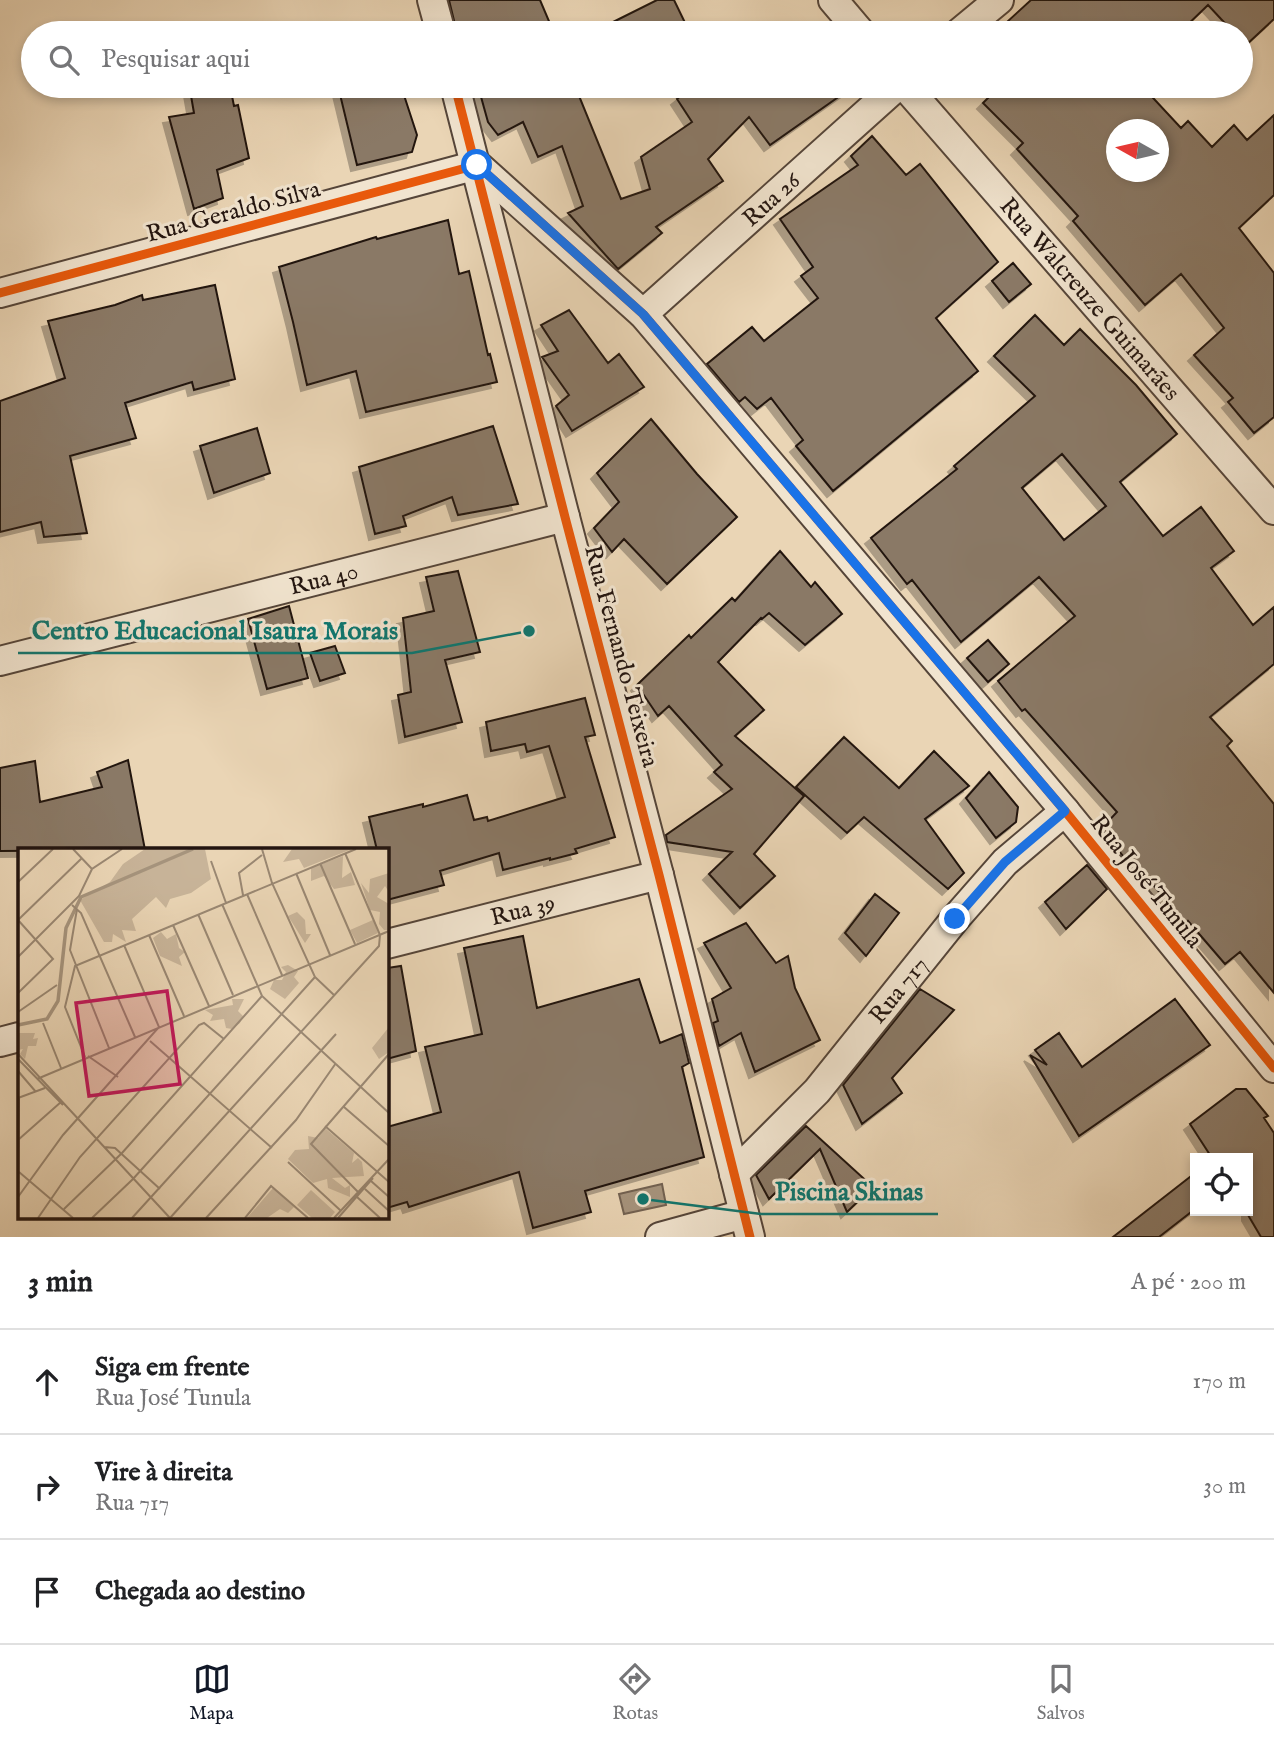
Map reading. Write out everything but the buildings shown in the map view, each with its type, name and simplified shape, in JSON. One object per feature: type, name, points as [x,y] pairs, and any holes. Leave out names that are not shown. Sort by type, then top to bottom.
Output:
[{"type":"street","points":[[432,0],[438,21]]},
{"type":"street","points":[[833,0],[851,21]]},
{"type":"street","points":[[974,21],[999,0]]},
{"type":"street","name":"Rua Fernando Teixeira","points":[[458,98],[747,1226]]},
{"type":"street","name":"Rua 26","points":[[643,314],[884,98]]},
{"type":"street","name":"Rua Walcreuze Guimarães","points":[[915,98],[1274,510]]},
{"type":"street","name":"Rua Geraldo Silva","points":[[0,293],[477,165]]},
{"type":"street","name":"Rua José Tunula","points":[[477,165],[643,314],[1065,811],[1274,1068]]},
{"type":"street","name":"Rua 40","points":[[0,661],[565,517]]},
{"type":"street","name":"Rua 717","points":[[734,1174],[817,1091],[947,929],[1005,862],[1065,811]]},
{"type":"street","name":"Rua 39","points":[[388,944],[659,875]]},
{"type":"street","points":[[0,1042],[18,1037]]},
{"type":"street","points":[[660,1237],[747,1226]]},
{"type":"shaded area","points":[[662,1184],[666,1205],[624,1214],[619,1194]]},
{"type":"cycle path","points":[[458,98],[750,1237]]},
{"type":"cycle path","points":[[0,293],[477,165],[643,314],[1065,811],[1274,1068]]},
{"type":"place","name":"Centro Educacional Isaura Morais","points":[[529,631]]},
{"type":"place","name":"Piscina Skinas","points":[[643,1199]]},
{"type":"route","points":[[477,165],[643,314],[1065,811],[1005,862],[955,919]]}]
